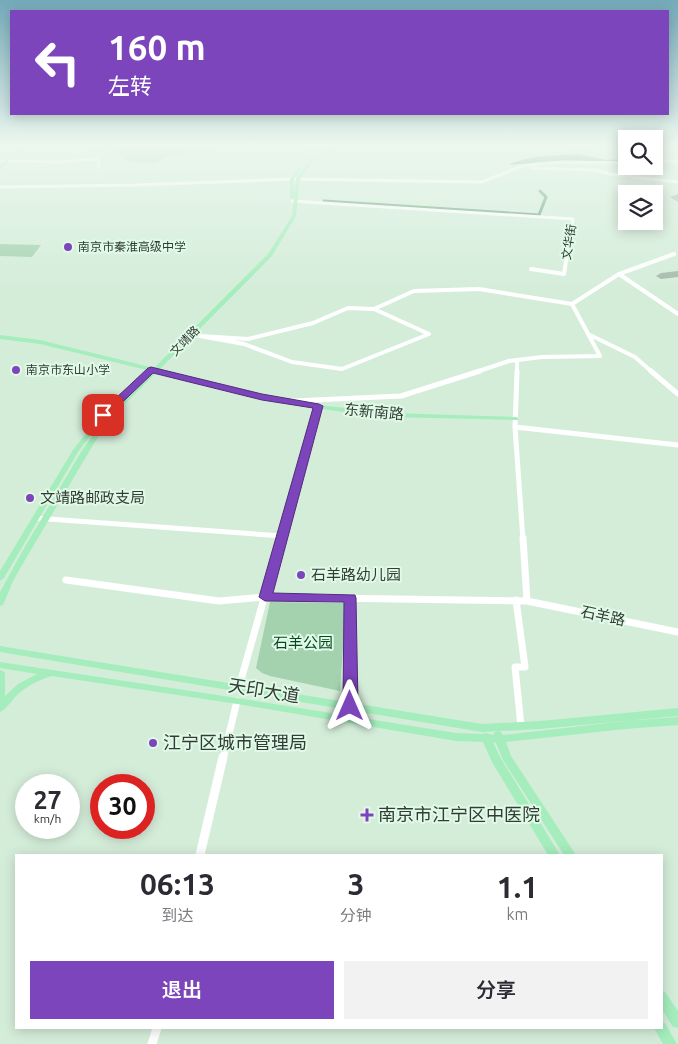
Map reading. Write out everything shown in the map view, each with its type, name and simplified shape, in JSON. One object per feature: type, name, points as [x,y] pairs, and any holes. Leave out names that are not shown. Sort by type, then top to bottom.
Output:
[{"type":"main road","name":"文靖路","points":[[0,603],[9,581],[84,450],[111,416],[154,370],[270,255],[294,216],[294,193]]},
{"type":"main road","name":"东新南路","points":[[0,337],[40,342],[289,402],[389,415],[516,419]]},
{"type":"main road","name":"文靖路","points":[[0,578],[75,451],[103,415],[154,370]]},
{"type":"main road","name":"天印大道","points":[[0,649],[482,728],[646,719],[678,721]]},
{"type":"main road","name":"天印大道","points":[[0,665],[237,700],[456,737],[486,740],[646,719],[678,712]]},
{"type":"main road","points":[[0,673],[0,699]]},
{"type":"main road","points":[[0,708],[19,687],[30,680],[55,673]]},
{"type":"main road","points":[[482,728],[486,740],[553,854]]},
{"type":"main road","points":[[494,728],[507,757],[569,854]]},
{"type":"main road","points":[[663,999],[678,1022]]},
{"type":"main road","points":[[661,1029],[670,1044]]},
{"type":"street","name":"文华街","points":[[294,200],[573,219],[564,274],[531,270]]},
{"type":"street","points":[[374,309],[429,334],[420,340],[342,370],[292,362],[244,344],[200,336],[248,339],[313,323],[348,308],[374,309],[414,291],[479,289],[572,304],[619,274],[674,254]]},
{"type":"street","points":[[619,274],[678,314]]},
{"type":"street","points":[[289,402],[401,396],[517,360],[542,357],[600,356],[572,304]]},
{"type":"street","points":[[588,334],[635,357],[678,394]]},
{"type":"street","points":[[517,360],[515,427],[527,601]]},
{"type":"street","points":[[239,687],[319,406]]},
{"type":"street","points":[[515,427],[678,445]]},
{"type":"street","points":[[34,518],[282,536]]},
{"type":"street","name":"石羊路","points":[[66,580],[219,601],[265,597],[516,600],[678,632]]},
{"type":"street","points":[[350,598],[350,706]]},
{"type":"street","points":[[516,600],[525,667],[515,667],[521,726]]},
{"type":"street","points":[[200,854],[237,700]]},
{"type":"street","points":[[646,719],[678,726]]},
{"type":"street","points":[[152,1044],[157,1029]]},
{"type":"green space","points":[[0,244],[41,245],[32,257],[0,256]]},
{"type":"green space","name":"石羊公园","points":[[270,602],[346,603],[340,691],[270,676],[256,668]]},
{"type":"waterway","points":[[324,201],[539,215],[546,197],[542,193]]},
{"type":"taxiway","points":[[678,196],[674,197],[678,200]]},
{"type":"taxiway","points":[[661,276],[678,274]]},
{"type":"place","name":"南京市秦淮高级中学","points":[[68,247]]},
{"type":"place","name":"南京市东山小学","points":[[16,370]]},
{"type":"place","name":"文靖路邮政支局","points":[[30,498]]},
{"type":"place","name":"石羊路幼儿园","points":[[301,575]]},
{"type":"place","name":"江宁区城市管理局","points":[[153,743]]},
{"type":"place","name":"南京市江宁区中医院","points":[[367,815]]},
{"type":"route","points":[[103,415],[151,370],[262,397],[319,406],[265,597],[350,598],[350,706]]}]
